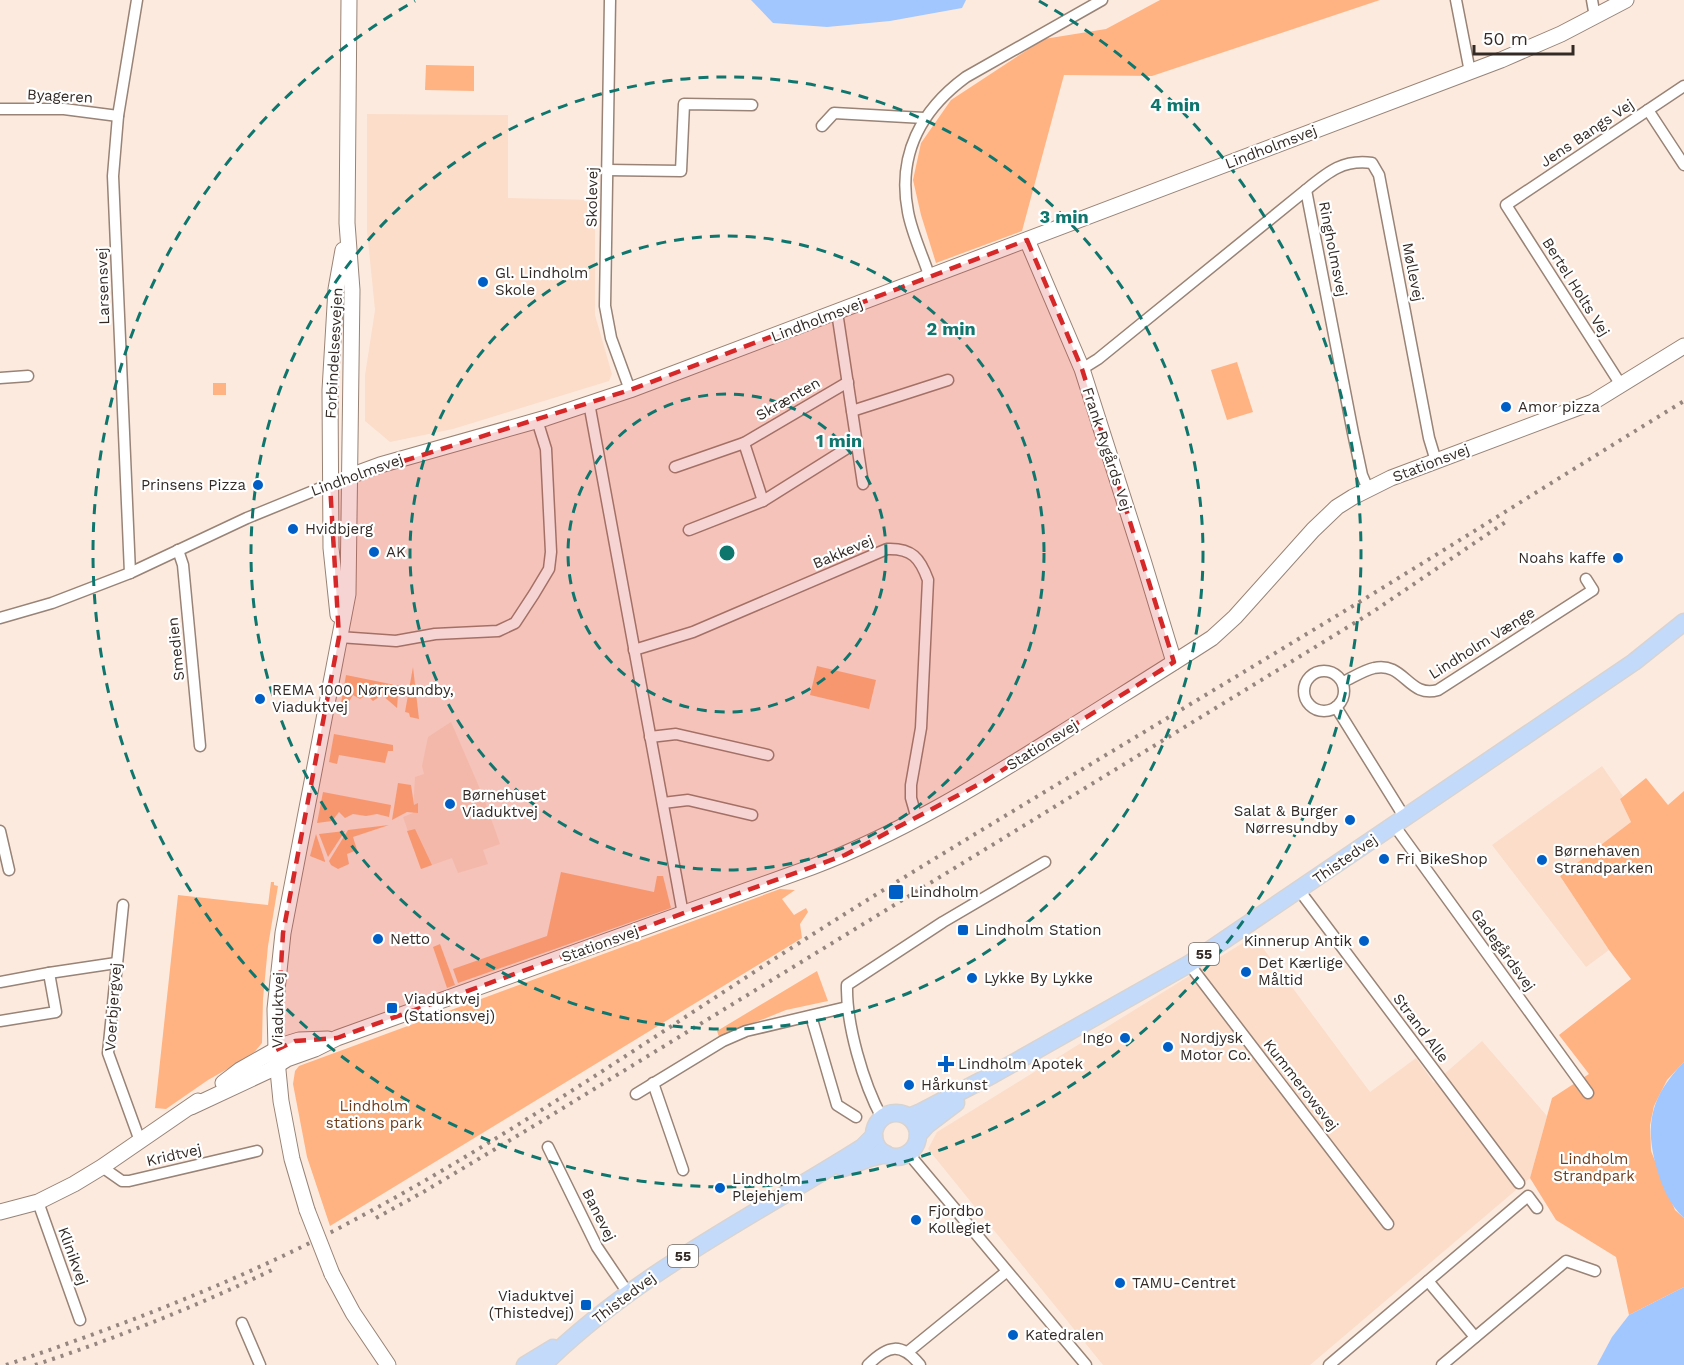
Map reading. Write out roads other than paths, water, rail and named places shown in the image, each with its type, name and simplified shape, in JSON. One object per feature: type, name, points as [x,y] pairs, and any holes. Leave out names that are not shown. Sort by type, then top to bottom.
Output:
[{"type":"main road","name":"Thistedvej","points":[[909,1117],[992,1076],[1189,964],[1634,662],[1684,622]]},
{"type":"main road","name":"Thistedvej","points":[[918,1135],[927,1125],[992,1076]]},
{"type":"main road","name":"55","points":[[874,1136],[882,1118],[895,1113],[909,1117]]},
{"type":"main road","points":[[909,1117],[917,1128],[918,1135]]},
{"type":"main road","name":"55","points":[[886,1154],[897,1157],[908,1153],[916,1144],[918,1135]]},
{"type":"main road","name":"Thistedvej","points":[[543,1365],[569,1339],[628,1293],[698,1246],[863,1147],[874,1136]]},
{"type":"main road","points":[[874,1136],[876,1143],[886,1154]]},
{"type":"main road","name":"Thistedvej","points":[[803,1184],[886,1154]]},
{"type":"main road","name":"Thistedvej","points":[[525,1365],[569,1339]]},
{"type":"street","name":"Larsensvej","points":[[130,573],[113,176],[118,116],[136,0]]},
{"type":"street","name":"Forbindelsesvejen","points":[[349,0],[347,223],[352,290],[350,476]]},
{"type":"street","name":"Skolevej","points":[[610,0],[605,306],[611,338],[630,390]]},
{"type":"street","points":[[930,278],[908,214],[905,194],[908,157],[924,118],[949,90],[966,77],[1102,0]]},
{"type":"street","points":[[1456,0],[1470,72]]},
{"type":"street","points":[[1592,0],[1595,17]]},
{"type":"street","name":"Lindholmsvej","points":[[0,618],[52,603],[130,573],[247,518],[380,465],[537,420],[630,390],[930,278],[1470,72],[1551,38],[1626,0]]},
{"type":"street","name":"Jens Bangs Vej","points":[[1506,205],[1684,86]]},
{"type":"street","points":[[608,170],[681,171],[684,104],[752,105]]},
{"type":"street","name":"Byageren","points":[[0,109],[64,110],[118,116]]},
{"type":"street","points":[[1648,110],[1684,165]]},
{"type":"street","points":[[822,126],[834,113],[924,118]]},
{"type":"street","name":"Møllevej","points":[[1306,190],[1328,172],[1345,164],[1372,163],[1379,175],[1429,438],[1436,461]]},
{"type":"street","name":"Ringholmsvej","points":[[1082,369],[1098,359],[1306,190],[1353,433],[1362,475],[1368,489]]},
{"type":"street","name":"Bertel Holts Vej","points":[[1506,205],[1621,385]]},
{"type":"street","name":"Forbindelsesvejen","points":[[330,484],[332,352],[336,290],[347,223]]},
{"type":"street","name":"Frank Rygårds Vej","points":[[1027,240],[1082,369],[1174,662]]},
{"type":"street","points":[[837,312],[864,484]]},
{"type":"street","name":"Stationsvej","points":[[277,1058],[845,855],[917,819],[985,782],[1212,638],[1337,507],[1368,489],[1436,461],[1593,402],[1684,346]]},
{"type":"street","points":[[0,378],[28,376]]},
{"type":"street","points":[[852,411],[948,380]]},
{"type":"street","name":"Skrænten","points":[[675,467],[744,443],[848,382]]},
{"type":"street","points":[[590,403],[683,914]]},
{"type":"street","points":[[339,637],[396,641],[435,634],[498,632],[515,623],[549,569],[551,552],[546,449],[537,420]]},
{"type":"street","points":[[689,530],[763,501],[857,442]]},
{"type":"street","points":[[744,443],[763,501]]},
{"type":"street","name":"Viaduktvej","points":[[350,476],[348,594],[283,933],[275,1008],[277,1058],[287,1134],[307,1210],[332,1274],[353,1313],[388,1365]]},
{"type":"street","name":"Viaduktvej","points":[[330,484],[331,548],[339,637]]},
{"type":"street","name":"Bakkevej","points":[[634,650],[693,632],[887,549],[907,551],[923,566],[928,580],[921,728],[910,785],[917,819]]},
{"type":"street","name":"Smedien","points":[[178,550],[183,565],[200,746]]},
{"type":"street","name":"Lindholm Vænge","points":[[1343,682],[1374,667],[1389,668],[1402,674],[1417,690],[1429,693],[1438,690],[1593,590],[1586,579]]},
{"type":"street","points":[[1327,670],[1339,676],[1343,682],[1344,696],[1336,707],[1324,711],[1313,708],[1304,697],[1305,684],[1313,673],[1327,670]]},
{"type":"street","name":"Gadegårdsvej","points":[[1336,707],[1400,821],[1588,1093]]},
{"type":"street","points":[[650,737],[676,734],[768,755]]},
{"type":"street","points":[[663,803],[688,800],[752,815]]},
{"type":"street","points":[[0,831],[9,870]]},
{"type":"street","points":[[882,1118],[867,1085],[847,1007],[847,985],[943,922],[1045,862]]},
{"type":"street","name":"Strand Alle","points":[[1299,890],[1519,1183]]},
{"type":"street","name":"Voerbjergvej","points":[[123,905],[108,1053],[140,1141]]},
{"type":"street","points":[[0,982],[116,963]]},
{"type":"street","name":"Kummerowsvej","points":[[1189,964],[1388,1224]]},
{"type":"street","points":[[0,1022],[56,1012],[49,973]]},
{"type":"street","points":[[636,1094],[723,1041],[746,1031],[847,1007]]},
{"type":"street","points":[[811,1016],[837,1105],[856,1117]]},
{"type":"street","points":[[0,1212],[38,1202],[74,1184],[191,1107],[277,1058]]},
{"type":"street","points":[[653,1083],[683,1170]]},
{"type":"street","name":"Banevej","points":[[548,1147],[597,1247],[628,1293]]},
{"type":"street","name":"Kridtvej","points":[[102,1167],[122,1181],[129,1181],[257,1151]]},
{"type":"street","points":[[908,1153],[1086,1365]]},
{"type":"street","points":[[1329,1365],[1528,1196],[1537,1208]]},
{"type":"street","name":"Klinikvej","points":[[38,1202],[80,1320]]},
{"type":"street","points":[[1442,1365],[1566,1261],[1595,1272]]},
{"type":"street","points":[[909,1352],[1006,1272]]},
{"type":"street","points":[[1428,1281],[1474,1337]]},
{"type":"street","points":[[242,1323],[260,1365]]},
{"type":"street","points":[[868,1365],[881,1352],[899,1349],[909,1352],[920,1365]]},
{"type":"water","points":[[751,0],[966,0],[962,8],[890,21],[827,27],[773,23]]},
{"type":"water","points":[[1684,1062],[1684,1218],[1664,1189],[1653,1153],[1651,1124],[1653,1111],[1664,1087]]},
{"type":"water","points":[[1684,1287],[1684,1365],[1597,1365],[1612,1337],[1629,1315]]},
{"type":"railway","points":[[6,1365],[140,1317],[228,1281],[314,1241],[423,1182],[555,1102],[877,894],[1361,601],[1684,401]]},
{"type":"railway","points":[[376,1218],[537,1124],[1374,611],[1507,521]]},
{"type":"railway","points":[[35,1365],[155,1321],[272,1270]]},
{"type":"place","name":"Gl. Lindholm Skole","points":[[483,282]]},
{"type":"place","name":"Amor pizza","points":[[1506,407]]},
{"type":"place","name":"Prinsens Pizza","points":[[258,485]]},
{"type":"place","name":"Hvidbjerg","points":[[293,529]]},
{"type":"place","name":"AK","points":[[374,552]]},
{"type":"place","name":"Noahs kaffe","points":[[1618,558]]},
{"type":"place","name":"REMA 1000 Nørresundby, Viaduktvej","points":[[260,699]]},
{"type":"place","name":"Børnehuset Viaduktvej","points":[[450,804]]},
{"type":"place","name":"Salat & Burger Nørresundby","points":[[1350,820]]},
{"type":"place","name":"Fri BikeShop","points":[[1384,859]]},
{"type":"place","name":"Børnehaven Strandparken","points":[[1542,860]]},
{"type":"place","name":"Lindholm","points":[[896,892]]},
{"type":"place","name":"Lindholm Station","points":[[963,930]]},
{"type":"place","name":"Netto","points":[[378,939]]},
{"type":"place","name":"Kinnerup Antik","points":[[1364,941]]},
{"type":"place","name":"Det Kærlige Måltid","points":[[1246,972]]},
{"type":"place","name":"Lykke By Lykke","points":[[972,978]]},
{"type":"place","name":"Viaduktvej (Stationsvej)","points":[[392,1008]]},
{"type":"place","name":"Ingo","points":[[1125,1038]]},
{"type":"place","name":"Nordjysk Motor Co.","points":[[1168,1047]]},
{"type":"place","name":"Lindholm Apotek","points":[[946,1064]]},
{"type":"place","name":"Hårkunst","points":[[909,1085]]},
{"type":"place","name":"Lindholm Plejehjem","points":[[720,1188]]},
{"type":"place","name":"Fjordbo Kollegiet","points":[[916,1220]]},
{"type":"place","name":"TAMU-Centret","points":[[1120,1283]]},
{"type":"place","name":"Viaduktvej (Thistedvej)","points":[[586,1305]]},
{"type":"place","name":"Katedralen","points":[[1013,1335]]},
{"type":"park label","name":"Lindholm stations park","points":[[374,1114]]},
{"type":"park label","name":"Lindholm Strandpark","points":[[1594,1168]]}]
